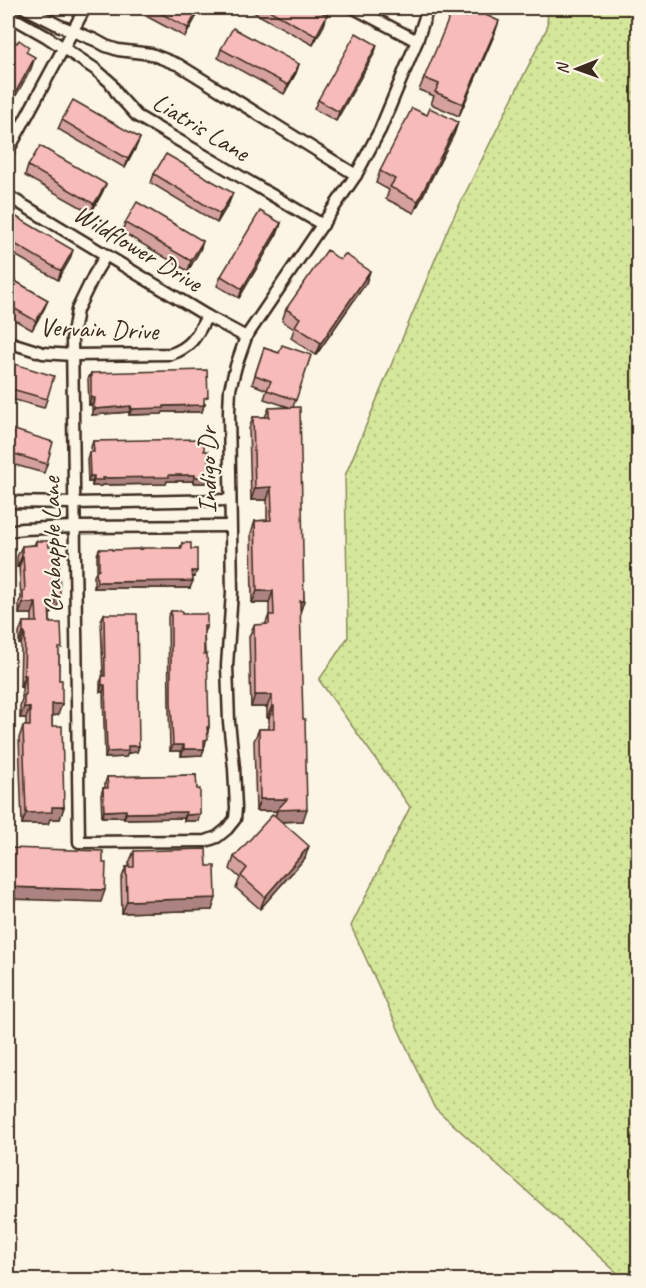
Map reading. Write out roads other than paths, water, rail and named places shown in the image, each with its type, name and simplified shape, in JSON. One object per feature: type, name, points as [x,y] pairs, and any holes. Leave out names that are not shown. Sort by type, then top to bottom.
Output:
[{"type":"street","name":"Liatris Lane","points":[[25,8],[58,26],[106,46],[118,50],[151,54],[179,65],[356,175]]},
{"type":"street","points":[[8,151],[85,8]]},
{"type":"street","points":[[354,8],[417,41]]},
{"type":"street","name":"Indigo Dr","points":[[79,842],[206,841],[217,837],[235,819],[234,768],[228,694],[232,592],[230,388],[246,337],[356,175],[380,130],[417,41],[428,8]]},
{"type":"street","name":"Liatris Lane","points":[[8,15],[47,37],[95,69],[110,82],[118,95],[137,116],[323,225]]},
{"type":"street","name":"Wildflower Drive","points":[[8,196],[207,316],[246,337]]},
{"type":"street","name":"Crabapple Lane","points":[[79,842],[73,332],[77,310],[106,255]]},
{"type":"street","name":"Vervain Drive","points":[[8,342],[43,353],[171,354],[183,350],[195,338],[207,316]]},
{"type":"street","points":[[8,502],[230,500]]},
{"type":"street","points":[[8,531],[24,528],[230,526]]}]
